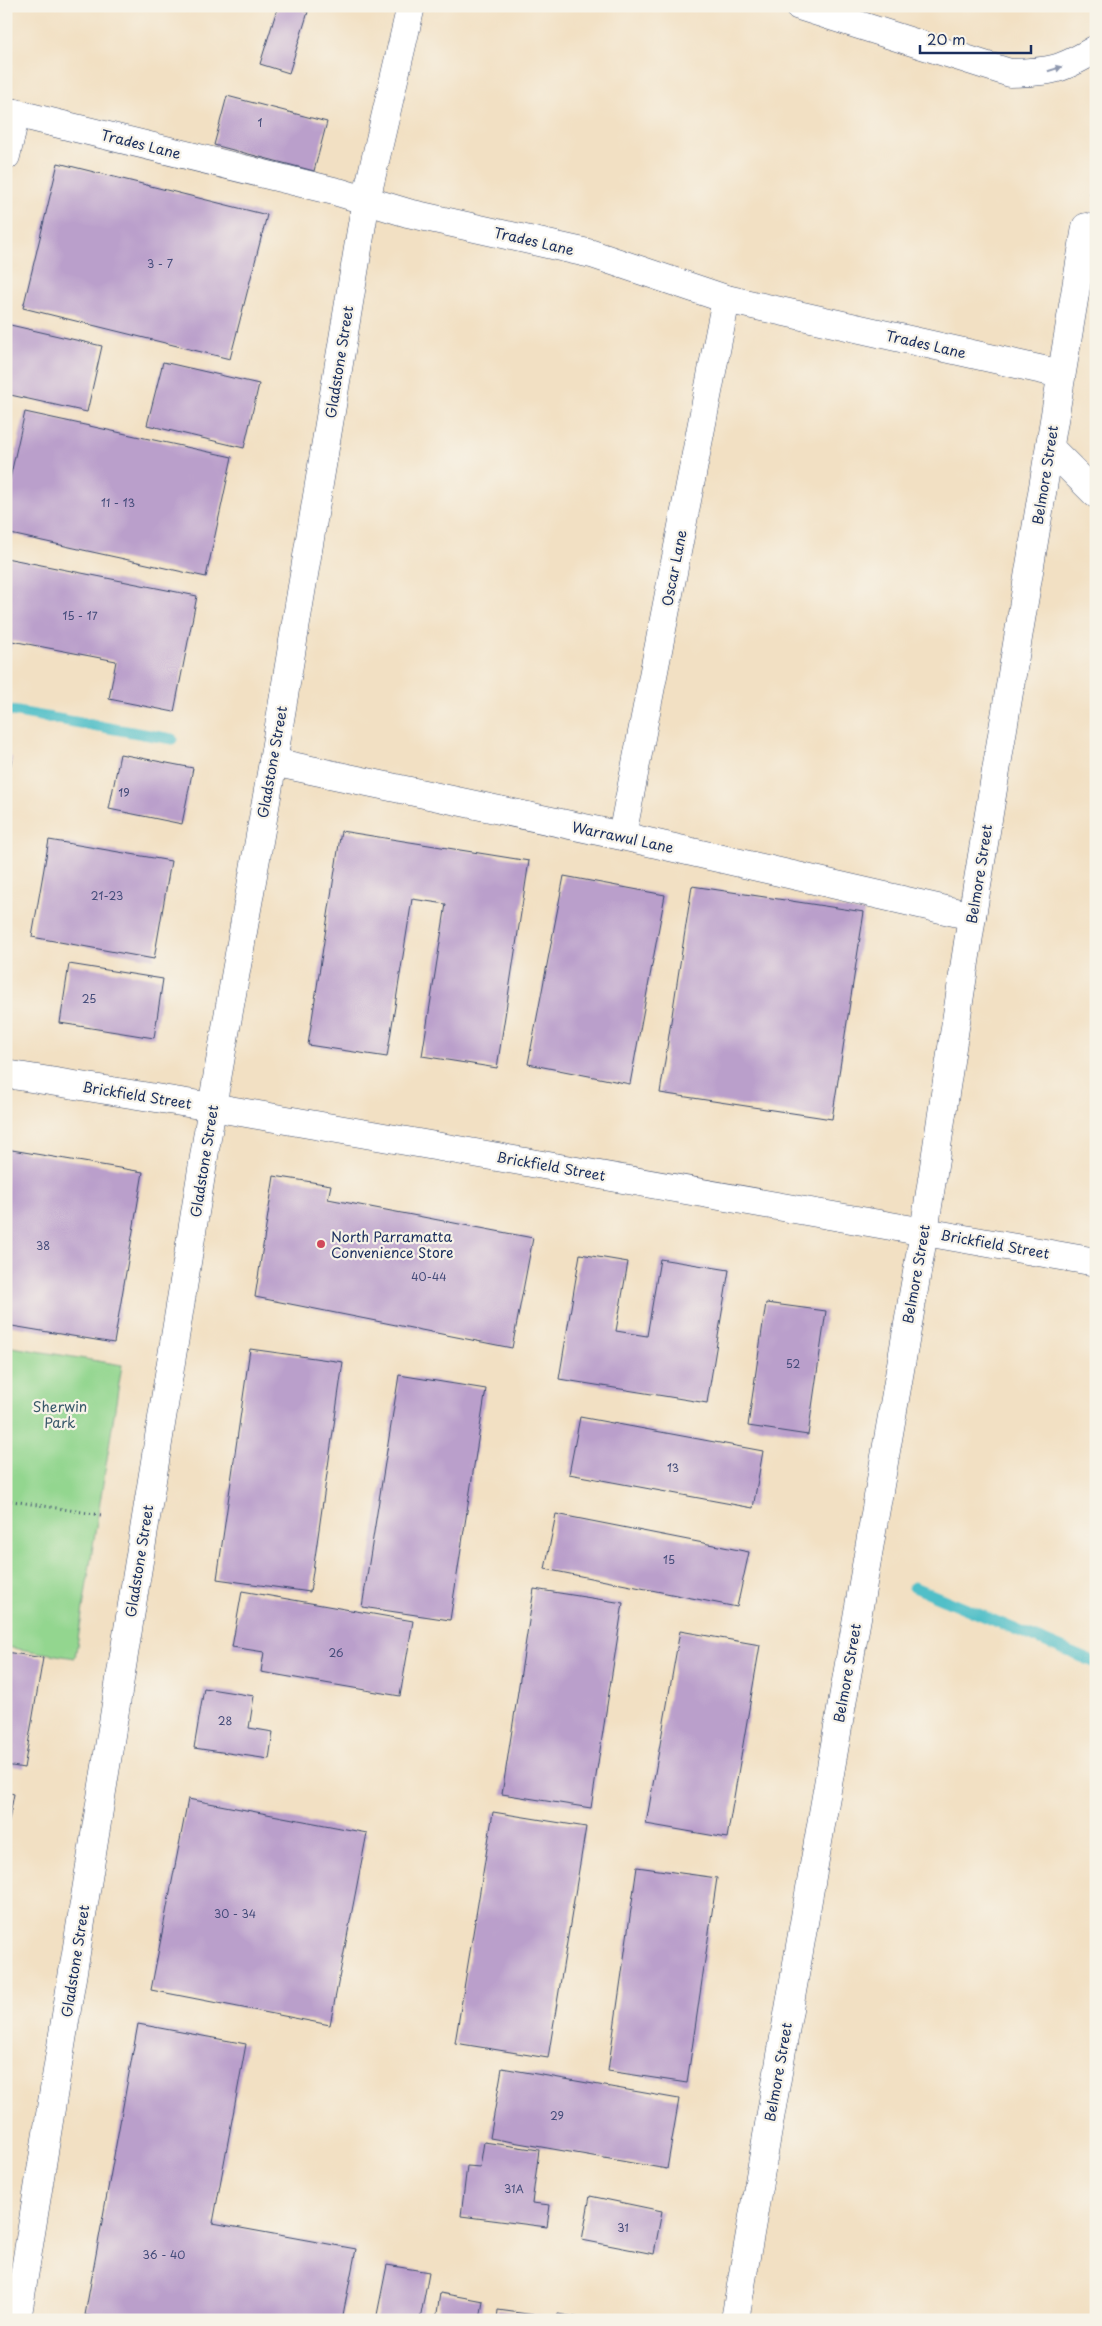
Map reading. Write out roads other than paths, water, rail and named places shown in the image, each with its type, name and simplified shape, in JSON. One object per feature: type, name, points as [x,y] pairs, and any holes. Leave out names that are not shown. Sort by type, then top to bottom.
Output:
[{"type":"street","name":"Gladstone Street","points":[[17,2320],[212,1107],[366,200],[411,6]]},
{"type":"street","points":[[799,6],[1010,73],[1046,72],[1071,64],[1096,49]]},
{"type":"street","name":"Trades Lane","points":[[11,112],[366,200],[408,213],[592,254],[726,299],[1061,374]]},
{"type":"street","points":[[6,156],[11,112]]},
{"type":"street","name":"Belmore Street","points":[[735,2320],[924,1232],[972,916],[1086,227]]},
{"type":"street","name":"Oscar Lane","points":[[622,836],[726,299]]},
{"type":"street","points":[[1050,448],[1096,494]]},
{"type":"street","name":"Warrawul Lane","points":[[272,762],[622,836],[972,916]]},
{"type":"street","name":"Brickfield Street","points":[[6,1074],[212,1107],[1096,1262]]},
{"type":"waterway","points":[[6,710],[172,739]]},
{"type":"waterway","points":[[914,1587],[1096,1663]]},
{"type":"place","name":"North Parramatta Convenience Store","points":[[321,1244]]},
{"type":"park label","name":"Sherwin Park","points":[[60,1414]]}]
